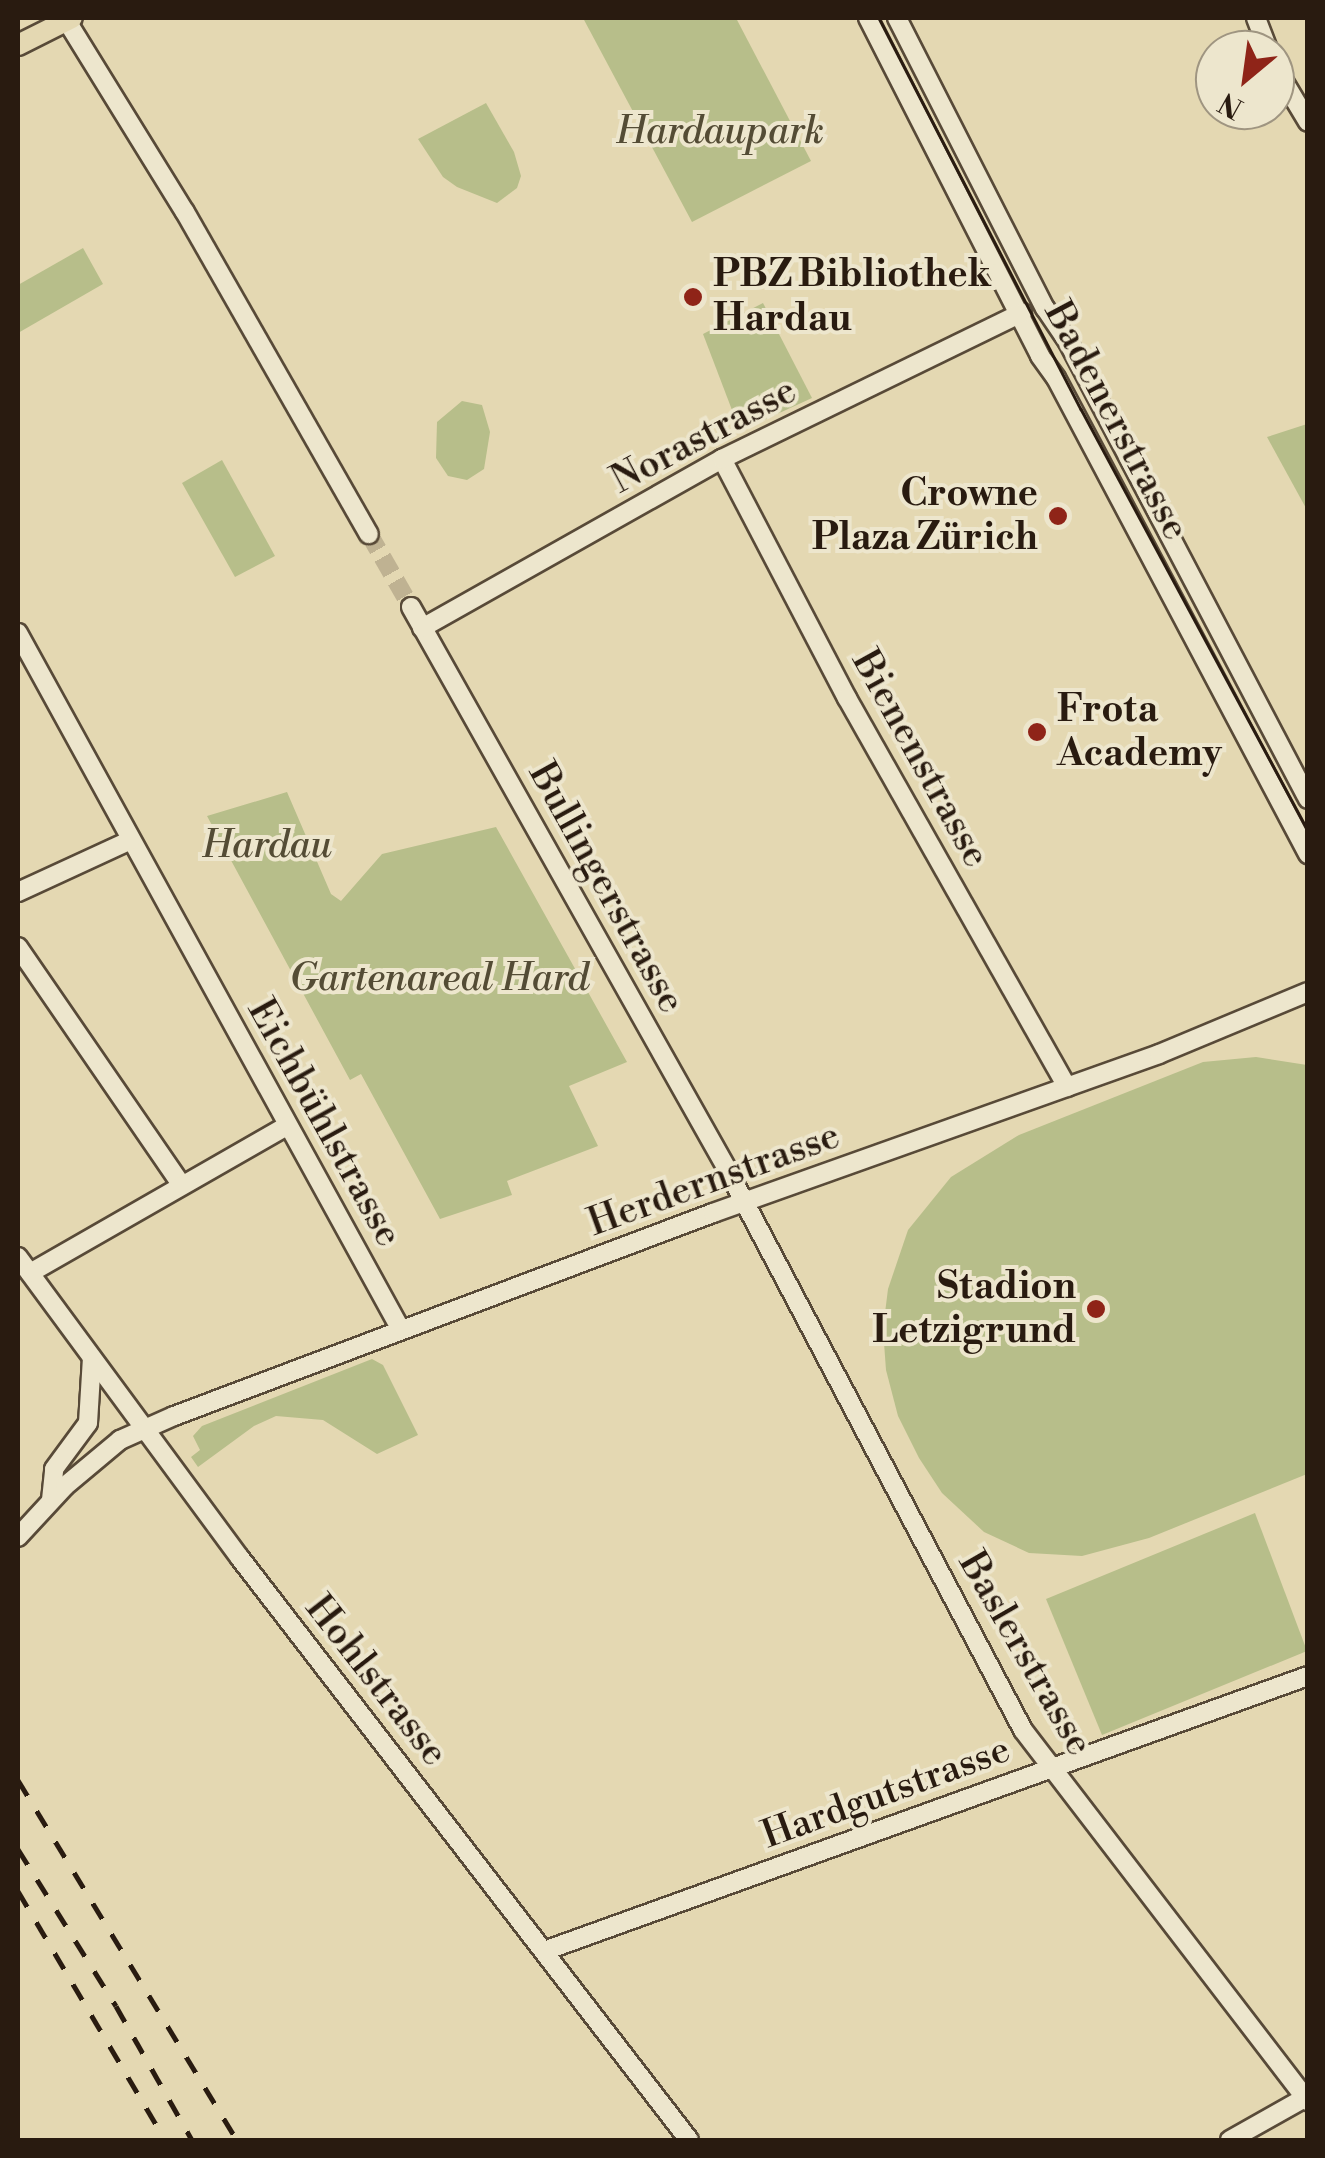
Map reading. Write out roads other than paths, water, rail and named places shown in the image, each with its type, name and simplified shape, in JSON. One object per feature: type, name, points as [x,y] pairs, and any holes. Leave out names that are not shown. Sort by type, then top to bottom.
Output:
[{"type":"main road","points":[[18,45],[68,18]]},
{"type":"street","points":[[68,18],[369,534]]},
{"type":"street","name":"Badenerstrasse","points":[[868,18],[1022,312],[1040,356],[1065,395],[1308,854]]},
{"type":"street","name":"Badenerstrasse","points":[[898,18],[1045,308],[1068,342],[1308,799]]},
{"type":"street","points":[[1295,100],[1308,122]]},
{"type":"street","name":"Norastrasse","points":[[422,628],[722,460],[1022,312]]},
{"type":"street","name":"Bienenstrasse","points":[[722,460],[847,698],[1067,1087]]},
{"type":"street","name":"Bullingerstrasse","points":[[410,608],[743,1202]]},
{"type":"street","name":"Eichbühlstrasse","points":[[18,632],[401,1330]]},
{"type":"street","points":[[18,892],[131,840]]},
{"type":"street","points":[[18,947],[181,1184]]},
{"type":"street","name":"Herdernstrasse","points":[[18,1537],[48,1503],[120,1440],[143,1429],[743,1202],[1067,1087],[1308,992]]},
{"type":"street","points":[[30,1273],[288,1125]]},
{"type":"street","name":"Baslerstrasse","points":[[743,1202],[1023,1730],[1307,2098]]},
{"type":"street","name":"Hohlstrasse","points":[[18,1256],[143,1429],[689,2140]]},
{"type":"street","points":[[48,1503],[54,1469],[88,1423],[92,1358]]},
{"type":"street","name":"Hardgutstrasse","points":[[544,1951],[1308,1676]]},
{"type":"street","points":[[1230,2140],[1307,2098]]},
{"type":"tunnel","points":[[369,534],[411,607]]},
{"type":"tram line","points":[[879,18],[1081,409],[1308,830]]},
{"type":"railway","points":[[18,1780],[237,2140]]},
{"type":"railway","points":[[18,1849],[116,2006],[192,2140]]},
{"type":"railway","points":[[18,1891],[165,2140]]},
{"type":"place","name":"PBZ Bibliothek Hardau","points":[[693,297]]},
{"type":"place","name":"Crowne Plaza Zürich","points":[[1058,516]]},
{"type":"place","name":"Frota Academy","points":[[1037,732]]},
{"type":"place","name":"Stadion Letzigrund","points":[[1096,1309]]},
{"type":"park label","name":"Hardaupark","points":[[720,132]]},
{"type":"park label","name":"Hardau","points":[[267,846]]},
{"type":"park label","name":"Gartenareal Hard","points":[[439,979]]}]
